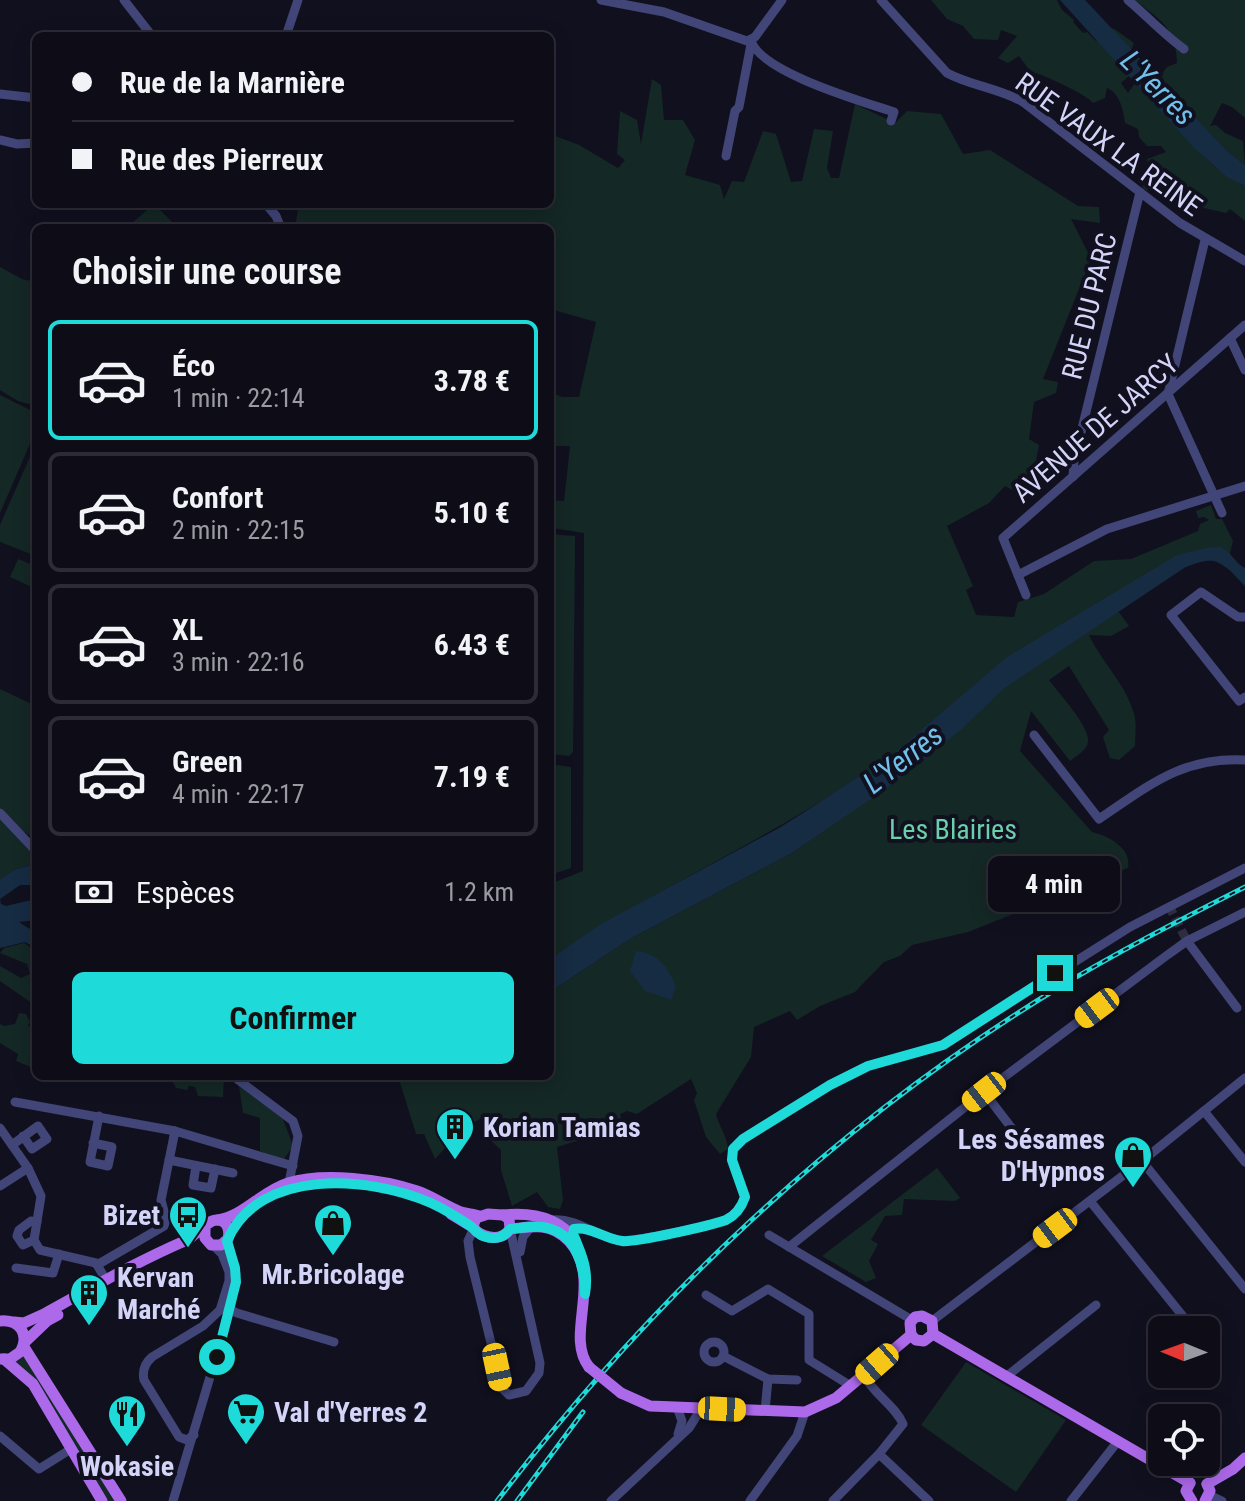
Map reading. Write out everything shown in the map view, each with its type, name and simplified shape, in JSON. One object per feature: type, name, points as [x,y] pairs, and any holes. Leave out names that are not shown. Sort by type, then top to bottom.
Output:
[{"type":"main road","points":[[0,1321],[24,1323],[37,1318],[168,1246],[197,1234],[210,1222],[233,1216],[261,1195],[295,1181],[365,1180],[404,1187],[463,1213],[479,1216],[523,1215],[553,1220],[575,1239],[584,1260],[587,1281],[581,1352],[589,1367],[621,1393],[650,1406],[679,1412],[701,1409],[805,1412],[823,1405],[851,1386],[911,1335]]},
{"type":"main road","points":[[2,1359],[16,1356],[47,1321],[171,1252],[228,1238],[237,1221],[272,1195],[298,1186],[371,1187],[405,1194],[434,1204],[474,1228],[480,1235],[494,1238],[507,1234],[510,1229],[509,1219],[503,1215]]},
{"type":"main road","points":[[474,1228],[479,1216]]},
{"type":"main road","points":[[218,1220],[226,1224],[228,1238]]},
{"type":"main road","points":[[205,1227],[204,1236],[210,1244]]},
{"type":"main road","points":[[510,1229],[550,1229],[571,1244],[583,1269],[585,1294]]},
{"type":"main road","points":[[932,1328],[924,1341],[916,1340],[909,1327],[912,1320],[922,1316],[932,1328],[1007,1376],[1190,1483]]},
{"type":"main road","points":[[14,1322],[22,1328],[24,1344],[121,1501]]},
{"type":"main road","points":[[2,1359],[33,1384],[102,1501]]},
{"type":"main road","points":[[1190,1500],[1186,1491],[1190,1483],[1200,1480],[1207,1493],[1245,1458]]},
{"type":"street","points":[[124,0],[149,32]]},
{"type":"street","points":[[287,32],[298,0]]},
{"type":"street","points":[[601,0],[664,12],[751,42],[757,51],[822,89],[892,116]]},
{"type":"street","points":[[726,156],[751,42],[782,0]]},
{"type":"street","name":"RUE VAUX LA REINE","points":[[881,0],[947,73],[959,80],[1009,94],[1023,102],[1205,240],[1245,261]]},
{"type":"street","points":[[1128,0],[1158,30],[1184,49]]},
{"type":"street","points":[[0,94],[32,98]]},
{"type":"street","points":[[0,140],[32,143]]},
{"type":"street","name":"RUE DU PARC","points":[[1073,477],[1074,461],[1140,192]]},
{"type":"street","points":[[1205,240],[1168,394],[1222,513]]},
{"type":"street","name":"AVENUE DE JARCY","points":[[1018,575],[1003,538],[1245,325]]},
{"type":"street","points":[[1230,338],[1245,370]]},
{"type":"street","points":[[1026,595],[1018,575],[1107,529],[1245,486]]},
{"type":"street","points":[[1245,617],[1238,617],[1201,592],[1171,615],[1239,701],[1245,697]]},
{"type":"street","points":[[1034,735],[1099,819],[1184,766],[1207,761],[1245,760]]},
{"type":"street","points":[[0,813],[32,847]]},
{"type":"street","points":[[553,1220],[569,1221],[607,1237],[629,1241],[728,1219],[741,1207],[745,1197],[732,1160],[733,1149],[743,1139],[830,1085],[868,1066],[943,1045],[1105,942],[1245,868]]},
{"type":"street","points":[[789,1247],[984,1092],[1187,941],[1245,912]]},
{"type":"street","points":[[1187,941],[1237,1008]]},
{"type":"street","points":[[932,1328],[1245,1078]]},
{"type":"street","points":[[238,1080],[293,1121],[298,1136],[293,1166],[295,1181]]},
{"type":"street","points":[[984,1092],[1020,1139]]},
{"type":"street","points":[[15,1102],[175,1131],[293,1166]]},
{"type":"street","points":[[1204,1111],[1245,1162]]},
{"type":"street","points":[[93,1143],[99,1116]]},
{"type":"street","points":[[0,1128],[28,1168],[41,1196],[34,1240],[40,1250],[97,1265],[106,1280]]},
{"type":"street","points":[[97,1265],[164,1226],[166,1219],[161,1200],[175,1131]]},
{"type":"street","points":[[12,1145],[23,1136]]},
{"type":"street","points":[[169,1160],[233,1173]]},
{"type":"street","points":[[1142,1161],[1245,1289]]},
{"type":"street","points":[[196,1166],[193,1185],[211,1188],[215,1169]]},
{"type":"street","points":[[1,1183],[28,1168]]},
{"type":"street","points":[[1090,1201],[1183,1316]]},
{"type":"street","points":[[34,1240],[23,1245],[17,1236],[19,1230],[31,1221],[37,1222]]},
{"type":"street","points":[[519,1259],[523,1237],[531,1227]]},
{"type":"street","points":[[474,1228],[468,1241],[470,1257],[502,1388],[509,1395],[526,1391],[539,1373],[540,1363],[510,1229]]},
{"type":"street","points":[[575,1239],[573,1231],[584,1228]]},
{"type":"street","points":[[769,1235],[912,1320]]},
{"type":"street","points":[[194,1435],[187,1440],[179,1437],[143,1375],[148,1361],[203,1326],[226,1307],[236,1274],[228,1238]]},
{"type":"street","points":[[173,1501],[223,1337],[229,1272],[222,1254],[210,1244]]},
{"type":"street","points":[[16,1268],[53,1273],[59,1254]]},
{"type":"street","points":[[706,1295],[732,1311],[768,1289],[809,1314],[809,1360],[851,1386]]},
{"type":"street","points":[[1007,1376],[1096,1305]]},
{"type":"street","points":[[226,1307],[334,1342]]},
{"type":"street","points":[[203,1326],[217,1326],[223,1337]]},
{"type":"street","points":[[723,1356],[768,1379],[797,1380]]},
{"type":"street","points":[[833,1501],[879,1454],[903,1424],[900,1416],[864,1375]]},
{"type":"street","points":[[765,1411],[768,1379]]},
{"type":"street","points":[[611,1501],[694,1421],[701,1409]]},
{"type":"street","points":[[679,1412],[685,1421],[694,1421]]},
{"type":"street","points":[[669,1444],[680,1430],[679,1412]]},
{"type":"street","points":[[750,1501],[797,1436],[805,1412]]},
{"type":"street","points":[[0,1436],[39,1469],[71,1449]]},
{"type":"street","points":[[1071,1501],[1118,1441]]},
{"type":"street","points":[[879,1454],[929,1501]]},
{"type":"street","points":[[1207,1493],[1222,1501]]},
{"type":"green space","points":[[931,0],[1057,0],[1083,33],[1087,32],[1096,41],[1111,37],[1113,28],[1134,43],[1123,70],[1129,76],[1121,83],[1128,93],[1135,83],[1199,153],[1245,186],[1245,221],[1230,209],[1226,213],[1204,208],[1175,185],[1156,180],[1147,191],[1142,187],[1151,175],[1147,159],[1166,152],[1161,146],[1147,146],[1139,137],[1138,129],[1125,123],[1120,102],[1111,90],[1107,88],[1105,98],[1093,103],[1042,75],[1036,73],[1028,77],[1027,67],[1019,56],[1008,63],[998,58],[1017,36],[1001,30],[998,40],[974,39],[963,26],[947,19]]},
{"type":"green space","points":[[1135,0],[1245,0],[1245,118],[1222,103],[1210,126],[1216,125],[1243,141],[1245,165],[1226,150],[1158,79],[1167,67],[1177,63],[1174,41],[1165,26]]},
{"type":"green space","name":"Les Blairies","points":[[652,79],[661,85],[664,120],[683,120],[695,140],[685,175],[720,185],[724,199],[732,181],[744,182],[763,131],[776,134],[791,182],[802,181],[814,129],[833,131],[827,168],[831,178],[839,178],[855,104],[895,123],[907,111],[941,114],[963,154],[990,150],[1078,206],[1099,207],[1100,223],[1071,219],[1091,259],[1043,379],[1058,382],[1056,393],[1034,402],[1029,439],[1039,445],[1032,482],[1018,493],[1005,486],[989,503],[947,526],[973,586],[966,590],[976,615],[1014,617],[1018,602],[1044,594],[1094,561],[1131,559],[1198,531],[1200,524],[1209,520],[1198,518],[1196,511],[1211,505],[1216,519],[1222,519],[1233,541],[1228,561],[1230,570],[1204,554],[1118,611],[1129,626],[1111,636],[1089,635],[1125,693],[1135,718],[1135,746],[1119,760],[1110,758],[1103,737],[1109,730],[1069,666],[1049,680],[1084,727],[1088,742],[1083,750],[1070,761],[1031,711],[1020,751],[1092,832],[1105,836],[1123,849],[1128,868],[968,932],[912,945],[900,956],[884,962],[855,992],[820,1006],[797,1020],[790,1011],[754,1027],[751,1057],[716,1114],[728,1149],[720,1154],[706,1137],[691,1079],[637,1114],[627,1111],[620,1114],[621,1118],[589,1127],[580,1140],[557,1147],[563,1200],[560,1209],[548,1207],[537,1192],[512,1206],[501,1170],[501,1150],[485,1135],[485,1116],[471,1124],[441,1121],[439,1139],[445,1148],[435,1159],[424,1134],[416,1134],[399,1080],[554,1080],[554,989],[630,939],[792,853],[851,812],[833,794],[554,956],[554,882],[583,871],[584,533],[554,528],[554,500],[564,501],[570,446],[554,446],[554,394],[579,397],[596,322],[554,310],[554,224],[293,224],[298,208],[554,208],[554,136],[579,145],[618,168],[625,160],[617,154],[620,111],[637,120],[641,144]]},
{"type":"green space","points":[[149,208],[158,208],[173,223],[173,224],[131,224]]},
{"type":"green space","points":[[0,267],[32,281],[32,405],[0,390]]},
{"type":"green space","points":[[0,395],[32,411],[32,439],[0,513]]},
{"type":"green space","points":[[32,452],[32,554],[0,542],[0,525]]},
{"type":"green space","points":[[554,534],[575,536],[573,752],[569,756],[554,754]]},
{"type":"green space","points":[[18,559],[32,564],[32,587],[10,577]]},
{"type":"green space","points":[[0,689],[32,704],[32,837],[0,814]]},
{"type":"green space","points":[[554,765],[571,767],[571,868],[554,874]]},
{"type":"green space","points":[[0,818],[32,853],[32,865],[16,869],[0,879]]},
{"type":"green space","points":[[24,943],[32,948],[32,1003],[0,981],[0,966],[21,978],[30,974],[27,964],[0,953],[4,948]]},
{"type":"green space","points":[[19,1013],[26,1014],[30,1022],[28,1026],[32,1028],[32,1068],[16,1061],[18,1054],[0,1043],[0,1024],[15,1024]]},
{"type":"green space","points":[[172,1080],[224,1080],[223,1097],[198,1096],[195,1087],[189,1086],[187,1090],[176,1088]]},
{"type":"green space","points":[[239,1086],[283,1119],[293,1146],[282,1162],[260,1151],[260,1118],[243,1113]]},
{"type":"green space","points":[[937,1168],[960,1198],[955,1201],[904,1199],[902,1215],[885,1216],[871,1240],[878,1244],[869,1261],[876,1278],[866,1282],[822,1256]]},
{"type":"green space","points":[[25,1355],[117,1501],[106,1501],[15,1362]]},
{"type":"green space","points":[[966,1362],[1066,1420],[1016,1492],[921,1425]]},
{"type":"water","name":"L'Yerres","points":[[1060,0],[1085,0],[1226,150],[1245,165],[1245,186],[1227,177],[1194,148]]},
{"type":"water","name":"L'Yerres","points":[[1221,547],[1245,568],[1245,586],[1219,562],[1205,561],[1184,568],[1002,690],[962,729],[887,788],[792,853],[630,939],[554,989],[554,956],[601,924],[779,828],[892,755],[1007,657],[1177,555]]},
{"type":"water","points":[[32,865],[32,885],[20,885],[0,899],[0,879],[16,869]]},
{"type":"water","points":[[0,899],[1,904],[6,906],[32,900],[32,920],[19,922],[32,931],[32,946],[25,942],[0,948]]},
{"type":"water","points":[[636,951],[656,958],[666,967],[676,987],[671,1000],[645,991],[630,971]]},
{"type":"tunnel","points":[[1169,906],[1187,941]]},
{"type":"railway","points":[[497,1501],[618,1355],[683,1286],[822,1157],[973,1043],[1053,991],[1245,887]]},
{"type":"railway","points":[[517,1501],[583,1412]]},
{"type":"place","name":"Korian Tamias","points":[[455,1161]]},
{"type":"place","name":"Les Sésames D'Hypnos","points":[[1133,1189]]},
{"type":"place","name":"Bizet","points":[[188,1249]]},
{"type":"place","name":"Mr.Bricolage","points":[[333,1257]]},
{"type":"place","name":"Kervan Marché","points":[[89,1327]]},
{"type":"place","name":"Val d'Yerres 2","points":[[246,1446]]},
{"type":"place","name":"Wokasie","points":[[127,1448]]},
{"type":"route","points":[[217,1357],[236,1282],[227,1241],[237,1221],[272,1195],[310,1185],[371,1187],[434,1204],[486,1237],[501,1237],[510,1229],[550,1229],[564,1237],[577,1252],[583,1269],[585,1294],[586,1271],[574,1229],[584,1228],[620,1241],[629,1241],[728,1219],[741,1207],[745,1197],[732,1160],[733,1149],[743,1139],[830,1085],[868,1066],[943,1045],[1055,973]]}]
